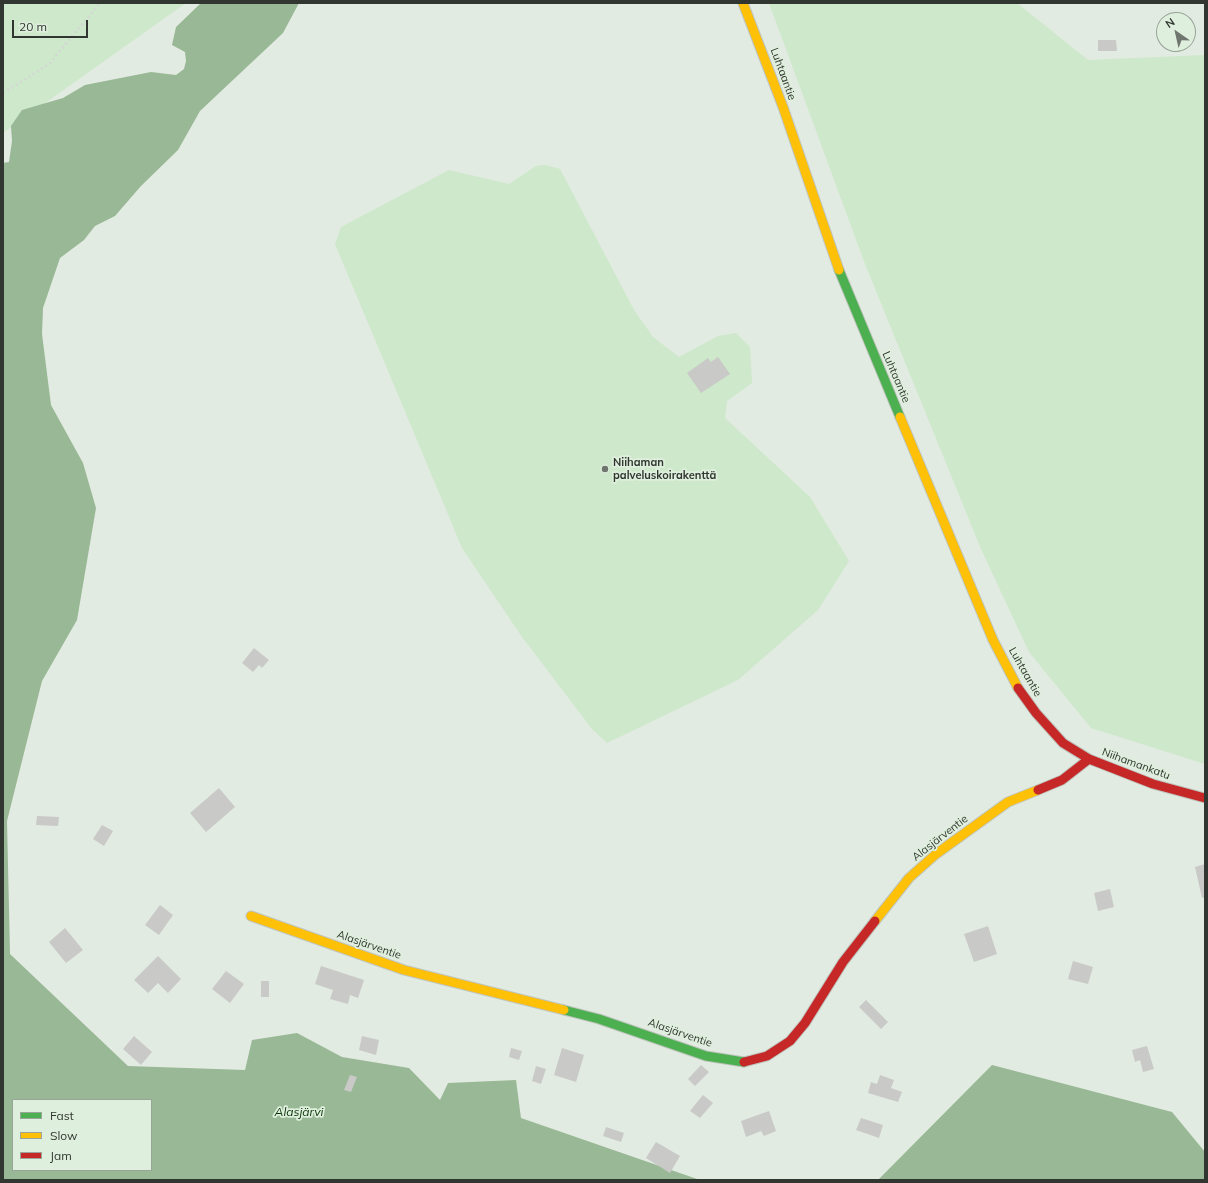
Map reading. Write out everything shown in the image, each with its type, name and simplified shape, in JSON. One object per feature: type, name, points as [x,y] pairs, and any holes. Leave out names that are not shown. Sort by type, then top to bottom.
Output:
[{"type":"street","name":"Luhtaantie","points":[[743,3],[783,108],[842,279],[993,640],[1019,690],[1036,713],[1062,743]]},
{"type":"street","name":"Niihamankatu","points":[[1062,743],[1089,759],[1153,784],[1205,798]]},
{"type":"street","name":"Alasjärventie","points":[[251,916],[404,970],[599,1019],[706,1056],[743,1062],[767,1056],[790,1040],[805,1023],[843,962],[909,878],[936,854],[1008,802],[1062,780],[1089,759]]},
{"type":"path","points":[[3,93],[48,64],[100,3]]},
{"type":"shaded area","points":[[3,3],[186,3],[3,133]]},
{"type":"shaded area","points":[[769,3],[1017,3],[1088,60],[1205,55],[1205,764],[1091,728],[1029,652],[981,549],[865,264]]},
{"type":"shaded area","name":"Niihaman palveluskoirakenttä","points":[[545,165],[560,169],[634,310],[653,337],[679,357],[718,336],[736,333],[750,347],[752,383],[727,401],[725,418],[810,497],[849,561],[818,610],[738,680],[607,743],[592,729],[522,637],[462,548],[335,244],[341,227],[449,170],[509,184],[536,166]]},
{"type":"water","name":"Alasjärvi","points":[[201,3],[299,3],[283,33],[200,111],[178,150],[141,186],[115,216],[95,226],[84,240],[60,258],[43,308],[42,334],[51,405],[83,463],[96,508],[77,620],[42,681],[7,821],[10,954],[128,1066],[245,1070],[252,1040],[297,1033],[342,1057],[409,1068],[440,1100],[448,1083],[516,1080],[521,1118],[700,1180],[3,1180],[3,163],[9,162],[12,141],[11,126],[22,110],[63,98],[85,85],[151,72],[176,75],[184,69],[186,61],[185,52],[172,45],[176,27]]},
{"type":"water","points":[[992,1065],[1172,1112],[1205,1152],[1205,1180],[878,1180]]},
{"type":"building","points":[[1098,40],[1116,40],[1117,51],[1098,51]]},
{"type":"building","points":[[718,357],[730,374],[701,393],[687,373],[708,358],[711,362]]},
{"type":"building","points":[[254,648],[269,660],[262,668],[259,665],[253,672],[242,663]]},
{"type":"building","points":[[219,788],[235,807],[206,832],[190,813]]},
{"type":"building","points":[[37,816],[59,817],[58,826],[36,825]]},
{"type":"building","points":[[102,825],[113,831],[104,846],[93,839]]},
{"type":"building","points":[[1205,864],[1205,897],[1202,898],[1195,867]]},
{"type":"building","points":[[1110,889],[1114,907],[1098,911],[1094,893]]},
{"type":"building","points":[[160,905],[173,915],[159,935],[145,925]]},
{"type":"building","points":[[988,926],[997,954],[974,962],[964,934]]},
{"type":"building","points":[[65,928],[83,950],[66,963],[49,942]]},
{"type":"building","points":[[158,956],[181,979],[168,993],[158,983],[148,993],[134,980]]},
{"type":"building","points":[[1073,961],[1093,967],[1088,984],[1068,979]]},
{"type":"building","points":[[321,966],[364,980],[358,998],[350,995],[348,1004],[330,999],[333,990],[315,984]]},
{"type":"building","points":[[226,971],[244,984],[230,1003],[212,989]]},
{"type":"building","points":[[261,981],[269,981],[269,997],[261,997]]},
{"type":"building","points":[[866,1000],[888,1022],[881,1029],[859,1007]]},
{"type":"building","points":[[134,1036],[152,1052],[141,1065],[123,1049]]},
{"type":"building","points":[[362,1036],[379,1040],[376,1055],[359,1050]]},
{"type":"building","points":[[1147,1046],[1154,1069],[1143,1072],[1140,1060],[1135,1062],[1132,1050]]},
{"type":"building","points":[[511,1048],[522,1051],[519,1060],[509,1057]]},
{"type":"building","points":[[562,1048],[584,1055],[576,1082],[554,1075]]},
{"type":"building","points":[[701,1065],[709,1072],[695,1086],[688,1079]]},
{"type":"building","points":[[536,1066],[546,1069],[541,1084],[532,1081]]},
{"type":"building","points":[[350,1075],[357,1077],[351,1092],[344,1090]]},
{"type":"building","points":[[880,1075],[894,1080],[891,1088],[902,1092],[898,1102],[868,1093],[871,1082],[877,1084]]},
{"type":"building","points":[[703,1095],[713,1103],[700,1118],[690,1111]]},
{"type":"building","points":[[769,1111],[776,1131],[764,1136],[761,1131],[746,1137],[741,1121]]},
{"type":"building","points":[[861,1118],[883,1125],[879,1138],[856,1130]]},
{"type":"building","points":[[606,1127],[624,1133],[621,1142],[603,1136]]},
{"type":"building","points":[[656,1142],[680,1156],[670,1173],[646,1158]]},
{"type":"traffic: fast","points":[[839,270],[900,417]]},
{"type":"traffic: fast","points":[[564,1010],[599,1019],[706,1056],[744,1062]]},
{"type":"traffic: slow","points":[[743,3],[783,107],[839,270]]},
{"type":"traffic: slow","points":[[900,417],[993,640],[1018,688]]},
{"type":"traffic: slow","points":[[875,921],[909,878],[936,854],[1008,802],[1038,790]]},
{"type":"traffic: slow","points":[[251,916],[404,970],[564,1010]]},
{"type":"traffic: jam","points":[[1018,688],[1036,713],[1063,743],[1089,759],[1153,784],[1205,798]]},
{"type":"traffic: jam","points":[[1038,790],[1062,780],[1089,759]]},
{"type":"traffic: jam","points":[[744,1062],[767,1056],[790,1041],[805,1023],[843,962],[875,921]]},
{"type":"place","name":"Niihaman palveluskoirakenttä","points":[[605,469]]}]
